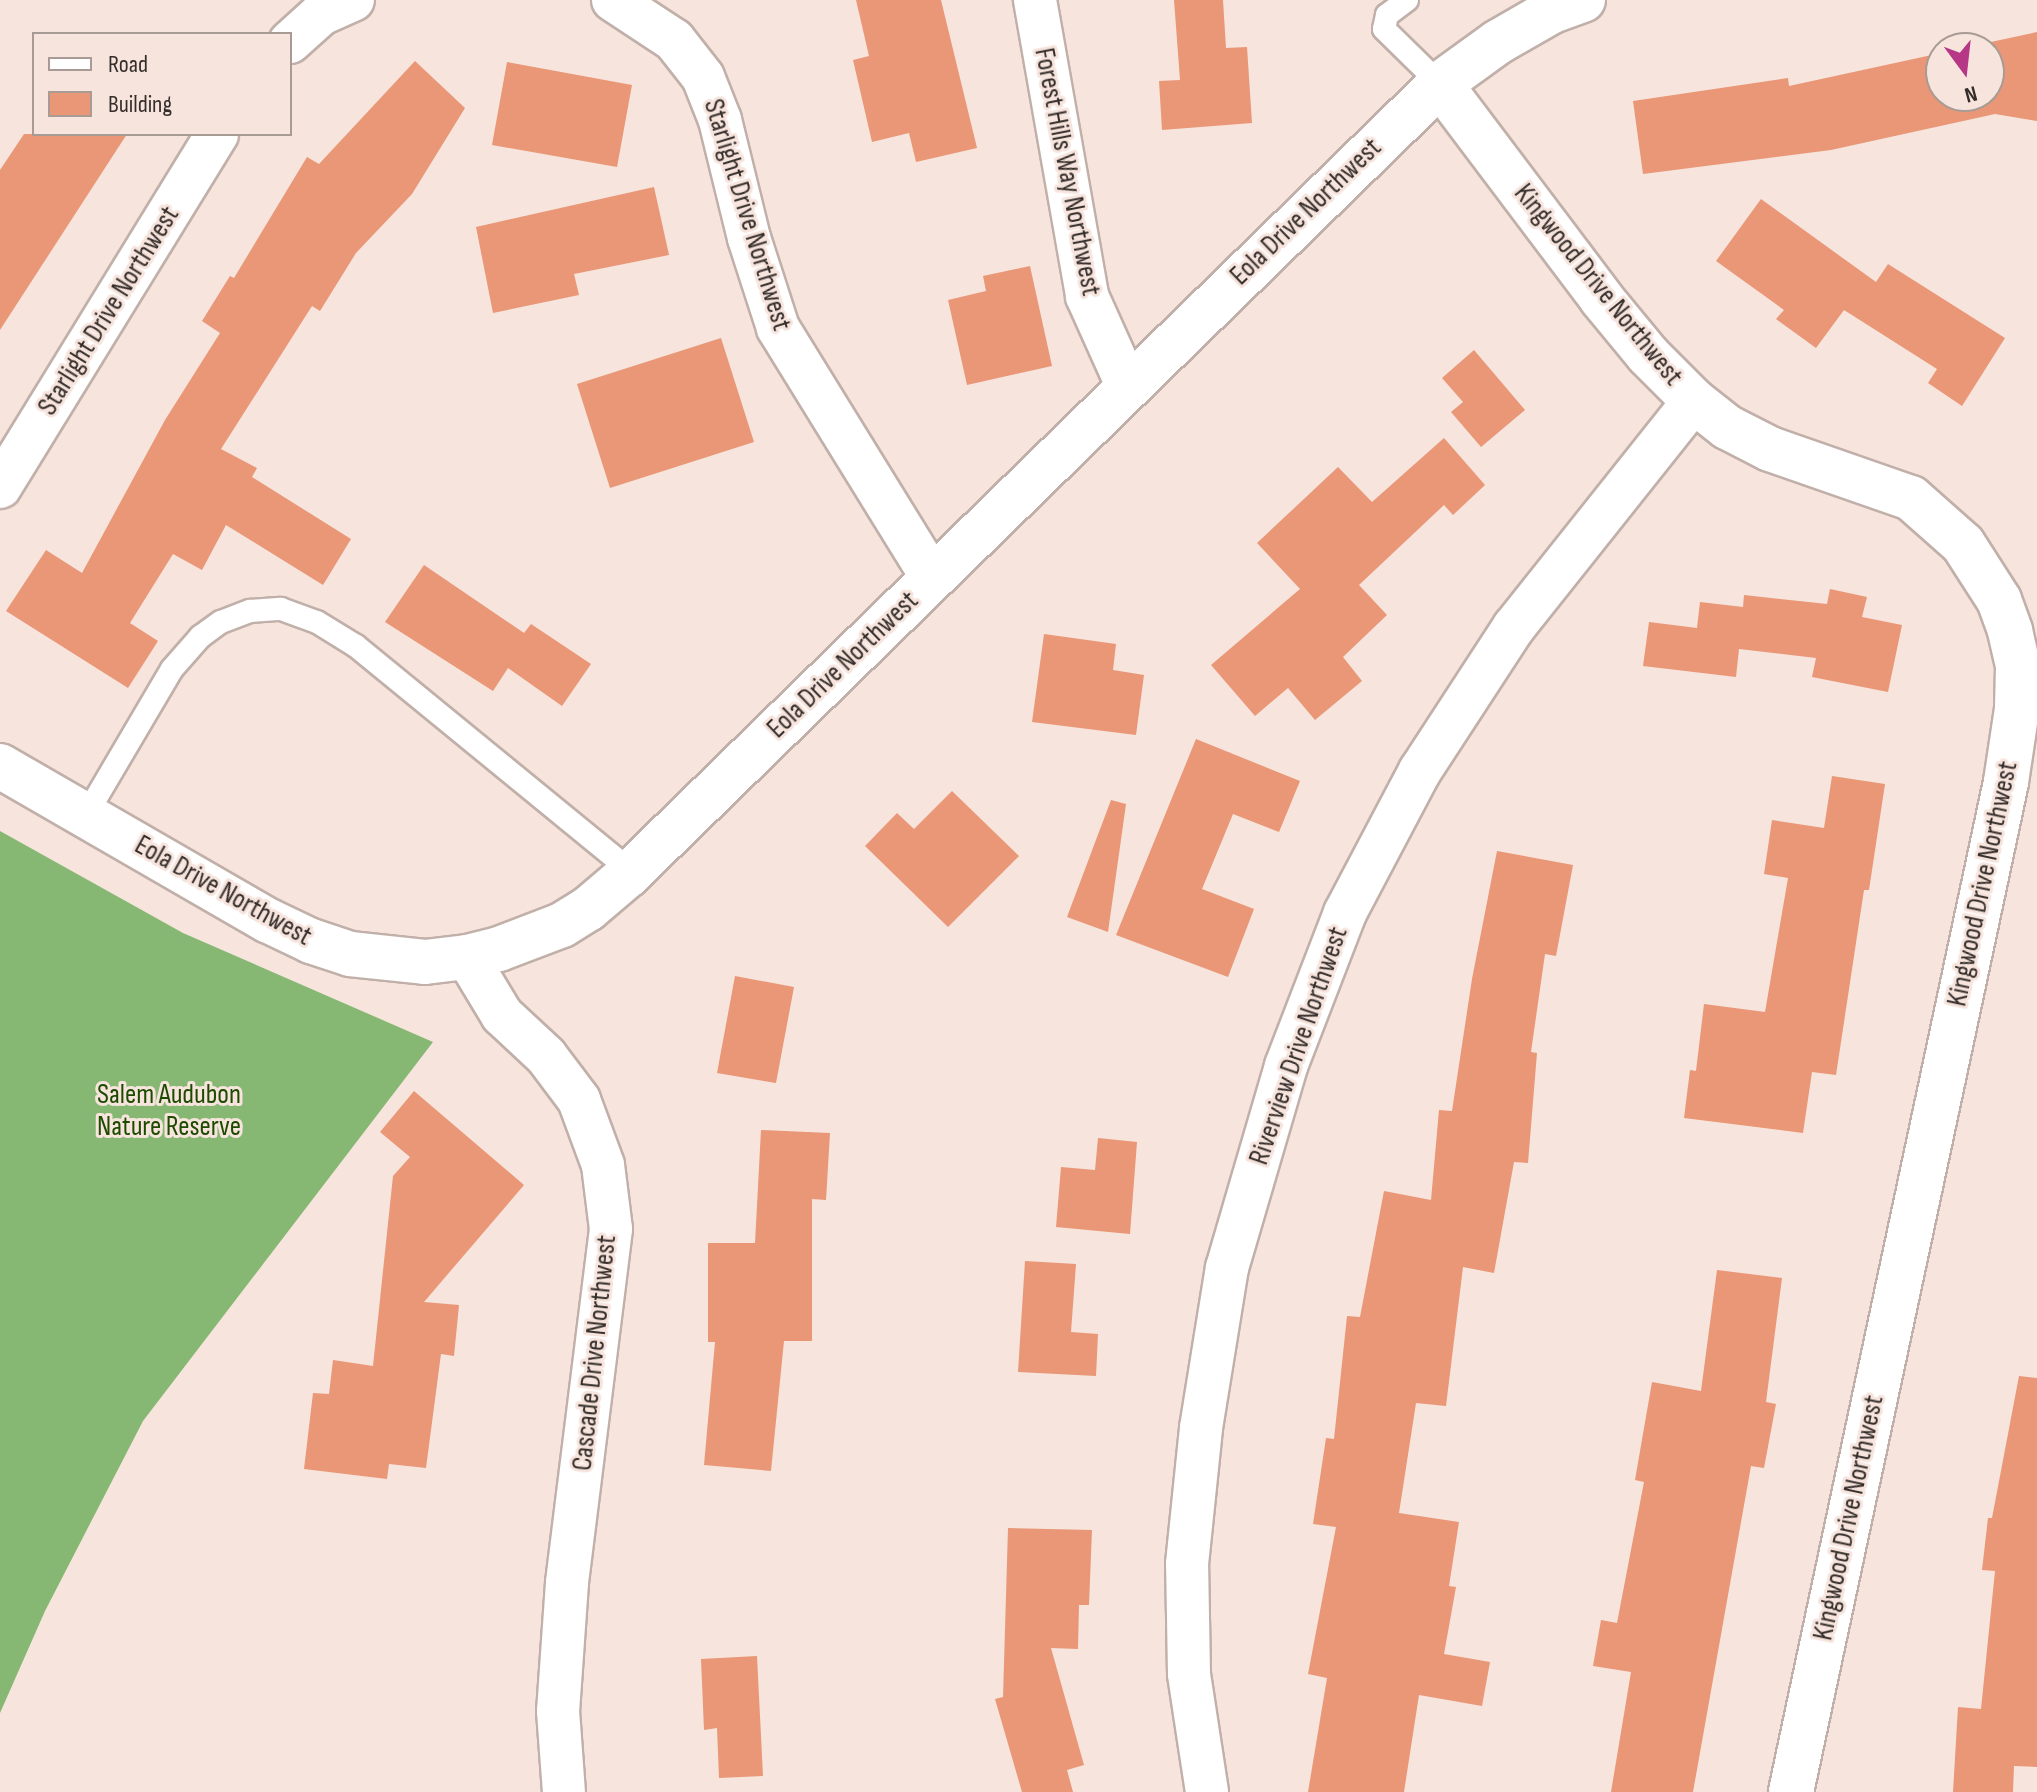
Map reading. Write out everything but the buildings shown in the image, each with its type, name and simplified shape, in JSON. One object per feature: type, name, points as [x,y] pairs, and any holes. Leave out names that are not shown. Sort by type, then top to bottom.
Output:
[{"type":"main road","name":"Eola Drive Northwest","points":[[0,766],[311,941],[350,954],[425,962],[467,957],[499,949],[562,925],[588,909],[632,872],[1127,385],[1440,84],[1498,42],[1552,11],[1583,0]]},
{"type":"main road","name":"Kingwood Drive Northwest","points":[[1440,84],[1601,298],[1648,355],[1694,401],[1727,427],[1770,449],[1911,498],[1963,544],[1999,600],[2018,667],[2017,709],[2006,782],[1791,1792]]},
{"type":"street","points":[[292,40],[321,14],[353,0]]},
{"type":"street","name":"Starlight Drive Northwest","points":[[613,0],[674,40],[703,77],[720,120],[749,238],[778,328],[932,577]]},
{"type":"street","name":"Forest Hills Way Northwest","points":[[1035,0],[1087,296],[1127,385]]},
{"type":"street","name":"Starlight Drive Northwest","points":[[0,487],[216,136]]},
{"type":"street","name":"Riverview Drive Northwest","points":[[1207,1792],[1189,1674],[1187,1595],[1187,1564],[1201,1428],[1227,1268],[1286,1066],[1345,913],[1420,771],[1514,627],[1694,401]]},
{"type":"street","name":"Cascade Drive Northwest","points":[[467,957],[502,1015],[546,1056],[579,1100],[603,1165],[611,1229],[567,1583],[558,1711],[564,1792]]},
{"type":"lane","points":[[1407,0],[1387,15],[1384,29],[1440,84]]},
{"type":"lane","points":[[86,815],[172,669],[200,637],[221,622],[250,611],[281,609],[317,622],[356,646],[632,872]]},
{"type":"green space","name":"Salem Audubon Nature Reserve","points":[[0,831],[183,933],[433,1042],[143,1421],[45,1611],[0,1713]]}]
